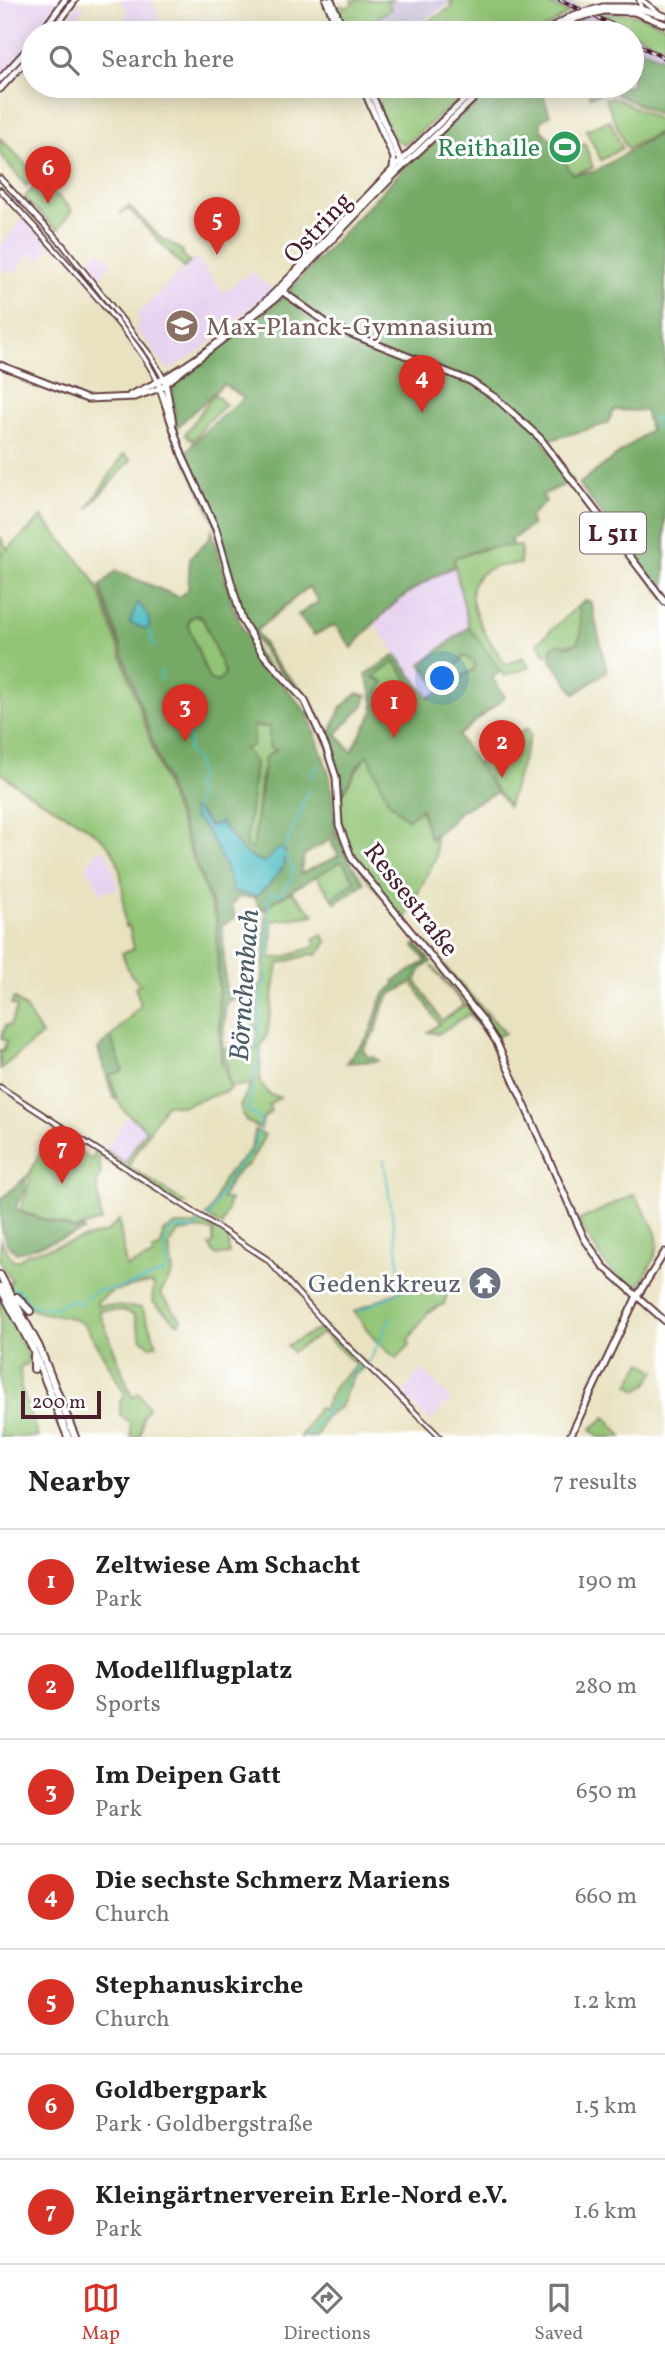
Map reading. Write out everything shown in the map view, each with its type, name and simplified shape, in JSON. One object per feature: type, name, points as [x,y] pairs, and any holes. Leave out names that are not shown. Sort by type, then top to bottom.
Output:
[{"type":"highway","points":[[0,1275],[2,1284],[49,1369],[75,1437]]},
{"type":"highway","points":[[10,1295],[30,1311]]},
{"type":"highway","points":[[10,1295],[68,1437]]},
{"type":"highway","points":[[33,1349],[34,1369]]},
{"type":"main road","points":[[50,21],[65,0]]},
{"type":"main road","points":[[60,21],[75,0]]},
{"type":"main road","points":[[326,0],[335,21]]},
{"type":"main road","points":[[331,0],[340,21]]},
{"type":"main road","points":[[564,21],[573,15],[628,6],[665,23]]},
{"type":"main road","points":[[604,9],[662,14]]},
{"type":"main road","points":[[0,79],[21,56]]},
{"type":"main road","points":[[0,89],[21,66]]},
{"type":"main road","points":[[370,98],[399,162]]},
{"type":"main road","points":[[371,98],[394,145],[399,162]]},
{"type":"main road","name":"Ostring","points":[[162,383],[294,280],[399,162],[467,98]]},
{"type":"main road","name":"Ostring","points":[[280,291],[399,162],[473,98]]},
{"type":"main road","points":[[394,145],[402,149],[413,149]]},
{"type":"main road","points":[[294,280],[291,293],[296,302]]},
{"type":"main road","name":"L 511","points":[[280,291],[351,335],[482,387],[540,438],[665,602]]},
{"type":"main road","points":[[0,365],[80,397],[105,400],[146,394],[162,383]]},
{"type":"main road","points":[[127,397],[162,383]]},
{"type":"main road","name":"Ressestraße","points":[[162,383],[163,400],[216,529],[242,620],[262,653],[307,705],[326,747],[336,777],[340,825],[352,859],[482,1019],[504,1057],[584,1238],[603,1266],[665,1321]]},
{"type":"main road","name":"Ressestraße","points":[[162,383],[172,405],[173,428]]},
{"type":"main road","points":[[146,394],[163,400]]},
{"type":"main road","points":[[570,1437],[636,1298],[665,1252]]},
{"type":"street","points":[[628,6],[639,0]]},
{"type":"street","points":[[639,0],[643,11]]},
{"type":"street","points":[[639,0],[662,14]]},
{"type":"street","points":[[0,178],[62,244],[151,356],[162,383]]},
{"type":"street","points":[[0,190],[54,245],[162,383]]},
{"type":"street","points":[[0,1087],[267,1259],[328,1327],[440,1437]]},
{"type":"shaded area","points":[[0,0],[61,0],[46,21],[21,21],[21,55],[0,78]]},
{"type":"shaded area","points":[[120,0],[151,0],[161,19],[126,21],[127,11]]},
{"type":"shaded area","points":[[393,0],[450,0],[449,4],[423,21],[374,21],[392,9],[389,3]]},
{"type":"shaded area","points":[[541,0],[566,0],[609,21],[584,21]]},
{"type":"shaded area","points":[[78,3],[84,5],[79,16],[86,21],[65,21]]},
{"type":"shaded area","points":[[644,38],[665,48],[665,60],[644,50]]},
{"type":"shaded area","points":[[23,218],[51,246],[40,261],[30,253],[14,274],[8,269],[5,273],[0,268],[0,247]]},
{"type":"shaded area","points":[[100,250],[112,262],[97,280],[85,265]]},
{"type":"shaded area","points":[[195,257],[224,292],[251,272],[273,290],[200,351],[169,370],[134,327],[141,322],[136,316]]},
{"type":"shaded area","points":[[455,566],[469,627],[421,664],[440,690],[429,698],[374,623],[415,585]]},
{"type":"shaded area","points":[[98,850],[104,850],[110,859],[118,889],[100,893],[92,874],[85,869]]},
{"type":"shaded area","points":[[127,1116],[146,1129],[125,1164],[105,1150]]},
{"type":"shaded area","points":[[421,1369],[451,1399],[430,1422],[403,1394]]},
{"type":"green space","points":[[351,0],[392,0],[388,3],[391,9],[372,21],[340,21],[337,9],[343,5],[346,8],[353,3]]},
{"type":"green space","points":[[450,0],[541,0],[569,13],[557,21],[429,21],[452,7]]},
{"type":"green space","points":[[596,15],[639,15],[665,26],[665,48],[644,38],[644,21],[609,21]]},
{"type":"green space","points":[[644,50],[665,60],[665,118],[624,98],[644,98]]},
{"type":"green space","points":[[374,98],[461,98],[405,144],[393,139]]},
{"type":"green space","points":[[479,98],[544,98],[550,115],[541,121],[541,130],[553,142],[572,174],[594,172],[665,130],[665,599],[579,484],[650,430],[645,411],[614,410],[607,424],[543,442],[573,481],[542,495],[546,501],[529,518],[532,525],[510,541],[514,546],[484,548],[454,558],[455,566],[399,600],[352,648],[335,625],[314,635],[298,615],[319,601],[308,587],[256,631],[273,660],[305,693],[303,696],[271,662],[252,634],[239,607],[216,525],[183,455],[208,428],[244,398],[223,384],[177,428],[172,387],[281,299],[403,169]]},
{"type":"green space","points":[[605,98],[616,98],[665,123],[665,129],[627,149]]},
{"type":"green space","points":[[610,120],[622,148],[601,160],[586,130]]},
{"type":"green space","points":[[0,138],[37,176],[26,186],[0,154]]},
{"type":"green space","points":[[585,144],[593,168],[572,174],[563,160],[574,156],[572,149]]},
{"type":"green space","points":[[41,180],[72,210],[58,230],[24,198]]},
{"type":"green space","points":[[129,206],[161,238],[183,251],[182,254],[190,262],[184,268],[129,209],[120,213]]},
{"type":"green space","points":[[214,394],[226,405],[207,422],[193,441],[185,434]]},
{"type":"green space","points":[[124,454],[131,460],[87,509]]},
{"type":"green space","points":[[42,517],[90,574],[100,593],[168,793],[216,919],[220,1049],[230,1090],[182,1106],[166,1104],[129,1166],[185,1203],[181,1206],[173,1204],[98,1155],[101,1173],[97,1182],[101,1221],[75,1229],[20,1211],[30,1181],[28,1176],[44,1145],[53,1136],[93,1160],[94,1151],[105,1150],[125,1163],[146,1129],[121,1107],[107,1076],[122,1070],[111,1037],[141,1005],[135,987],[140,984],[130,974],[122,953],[134,949],[129,926],[125,927],[122,882],[116,858],[96,834],[29,793],[0,771],[0,556],[3,553],[0,553],[0,536],[7,550]]},
{"type":"green space","points":[[212,530],[233,607],[244,631],[258,655],[308,714],[330,777],[336,829],[328,841],[304,855],[300,874],[339,856],[331,843],[337,832],[345,854],[364,883],[336,903],[332,898],[355,881],[342,861],[261,911],[255,898],[238,897],[231,905],[236,918],[222,925],[226,992],[242,995],[226,1002],[221,1063],[217,918],[170,793],[100,586],[116,571],[179,597],[188,590],[190,558],[209,539]],"holes":[[[197,615],[203,619],[225,674],[218,682],[209,679],[188,625],[190,618]],[[254,726],[269,727],[269,747],[277,750],[265,757],[253,849],[246,847],[255,763],[245,749],[253,745]],[[200,812],[209,826],[224,827],[235,845],[252,858],[265,862],[274,853],[285,851],[283,867],[270,884],[231,880]]]},
{"type":"green space","points":[[497,546],[521,546],[520,564],[495,567],[480,575],[473,586],[472,600],[485,633],[506,665],[523,657],[530,667],[504,676],[469,627],[453,558]]},
{"type":"green space","points":[[586,600],[591,602],[607,671],[575,694],[551,660],[552,647],[561,643],[569,647],[577,643],[581,634],[579,605]]},
{"type":"green space","points":[[579,605],[581,634],[577,643],[552,647],[551,654],[545,654],[538,642]]},
{"type":"green space","points":[[195,616],[203,619],[225,672],[221,681],[215,683],[209,679],[188,625],[190,618]]},
{"type":"green space","points":[[469,627],[501,671],[492,678],[505,697],[458,736],[497,792],[458,812],[451,822],[430,839],[421,808],[408,820],[388,801],[368,755],[358,765],[339,803],[337,765],[304,697],[307,695],[326,733],[331,731],[341,707],[358,693],[367,696],[364,705],[336,734],[352,752],[373,709],[366,674],[396,655],[429,698],[440,690],[421,664]],"holes":[[[464,656],[475,664],[474,670],[461,677],[453,689],[446,691],[439,681],[453,670]],[[395,662],[413,687],[395,703],[380,703],[379,692],[384,682],[374,677]]]},
{"type":"green space","points":[[465,655],[475,664],[474,669],[461,677],[454,689],[446,691],[438,681]]},
{"type":"green space","points":[[395,662],[414,687],[395,703],[380,703],[373,677]]},
{"type":"green space","points":[[254,726],[269,727],[269,747],[278,749],[270,753],[261,776],[253,849],[246,848],[255,763],[245,753]]},
{"type":"green space","points":[[527,728],[531,734],[508,806],[477,765]]},
{"type":"green space","points":[[369,754],[388,801],[420,808],[430,838],[435,837],[436,857],[405,919],[360,868],[344,836],[340,820],[340,800]]},
{"type":"green space","points":[[342,861],[356,881],[332,898],[316,876]]},
{"type":"green space","points":[[292,892],[314,915],[272,921],[271,958],[282,958],[316,946],[313,939],[322,934],[327,942],[317,955],[311,954],[278,964],[267,1035],[261,1045],[260,1083],[270,1095],[280,1097],[269,1105],[271,1111],[263,1119],[261,1129],[246,1121],[240,1106],[251,1084],[230,1087],[224,1048],[256,1049],[257,1029],[253,1028],[257,991],[263,980],[266,910],[274,901]]},
{"type":"green space","points":[[417,944],[431,962],[421,969],[417,980],[391,994],[383,1006],[376,1031],[363,1050],[368,1057],[379,1061],[346,1063],[368,1036],[381,1001],[396,984],[394,981],[426,961],[414,946]]},
{"type":"green space","points":[[439,960],[505,1033],[497,1037]]},
{"type":"green space","points":[[432,966],[468,1007],[492,1042],[469,1014],[438,1034],[428,1032],[439,1024],[414,985],[417,983],[442,1021],[464,1005]]},
{"type":"green space","points":[[14,998],[25,1008],[42,1035],[0,1069],[0,1050],[3,1051],[7,1041],[1,1038],[6,1025],[10,1026],[17,1007],[11,1004]]},
{"type":"green space","points":[[111,1037],[123,1071],[110,1075],[117,1098],[114,1099],[98,1049]]},
{"type":"green space","points":[[255,1130],[265,1135],[249,1165],[229,1183],[222,1198],[230,1200],[222,1226],[206,1216],[223,1181],[251,1147]]},
{"type":"green space","points":[[26,1177],[25,1190],[16,1206],[19,1212],[76,1230],[83,1228],[84,1231],[17,1253],[11,1249],[2,1231],[0,1200]]},
{"type":"green space","points":[[634,1194],[656,1233],[658,1242],[652,1262],[636,1292],[605,1264],[578,1221]]},
{"type":"green space","points":[[202,1219],[228,1236],[229,1254],[216,1256],[209,1246],[213,1244],[213,1231],[209,1230],[179,1232],[169,1244],[173,1272],[160,1294],[182,1320],[178,1324],[152,1301],[154,1285],[149,1283],[113,1291],[97,1302],[97,1305],[142,1308],[157,1345],[150,1346],[141,1338],[134,1315],[126,1311],[99,1310],[132,1397],[139,1393],[148,1407],[143,1417],[140,1437],[131,1437],[130,1422],[120,1415],[120,1402],[125,1394],[86,1327],[64,1316],[31,1309],[16,1292],[1,1300],[30,1361],[20,1368],[21,1387],[38,1437],[0,1437],[0,1288],[12,1281],[0,1261],[0,1240],[12,1259],[18,1261],[27,1254],[107,1232],[119,1220],[126,1267],[153,1256],[152,1251],[161,1247],[163,1232],[176,1225],[196,1225]]},
{"type":"green space","points":[[431,1280],[463,1280],[447,1294],[444,1304],[428,1312],[408,1341],[410,1344],[397,1359],[376,1341],[354,1312],[407,1287],[416,1288]]},
{"type":"green space","points":[[325,1326],[367,1365],[353,1376],[340,1407],[325,1417],[316,1437],[300,1437],[318,1408],[323,1410],[335,1385],[356,1365],[323,1333],[292,1352],[287,1345]]},
{"type":"green space","points":[[642,1362],[656,1371],[647,1384],[637,1390],[629,1385]]},
{"type":"green space","points":[[606,1417],[622,1437],[599,1437],[591,1429]]},
{"type":"water","points":[[137,603],[147,615],[148,630],[130,623]]},
{"type":"water","points":[[195,808],[209,826],[221,823],[250,857],[265,862],[277,849],[285,849],[283,867],[256,896],[233,892],[228,874],[212,840],[201,823],[195,819],[192,810]]},
{"type":"waterway","points":[[655,429],[654,419],[665,415]]},
{"type":"waterway","points":[[148,630],[155,647]]},
{"type":"waterway","points":[[160,671],[161,680]]},
{"type":"waterway","points":[[167,698],[173,705],[176,723],[181,722],[190,739],[188,752],[197,760],[199,778],[194,787],[198,794],[196,809]]},
{"type":"waterway","points":[[312,778],[315,769],[320,766]]},
{"type":"waterway","points":[[285,849],[309,789]]},
{"type":"waterway","name":"Börnchenbach","points":[[260,1128],[261,1119],[247,1110],[260,1054],[257,1045],[261,991],[265,979],[270,911],[268,899],[272,893],[280,895],[292,879],[293,868],[284,855]]},
{"type":"waterway","points":[[208,1218],[230,1176],[253,1150],[258,1132]]},
{"type":"waterway","points":[[384,1160],[403,1290]]},
{"type":"waterway","points":[[43,1307],[54,1308],[71,1300],[79,1304],[95,1291],[119,1288],[164,1273],[168,1268],[165,1247],[168,1234],[172,1229],[193,1229],[204,1222]]},
{"type":"waterway","points":[[357,1312],[403,1290],[451,1284]]},
{"type":"waterway","points":[[10,1291],[18,1289],[32,1305],[41,1307]]},
{"type":"waterway","points":[[306,1437],[332,1405],[352,1373],[370,1360],[391,1317]]},
{"type":"railway","points":[[560,0],[605,21]]},
{"type":"railway","points":[[644,48],[665,58]]},
{"type":"place","name":"Reithalle","points":[[565,147]]},
{"type":"place","name":"Goldbergpark","points":[[48,204]]},
{"type":"place","name":"Stephanuskirche","points":[[217,255]]},
{"type":"place","name":"Max-Planck-Gymnasium","points":[[182,326]]},
{"type":"place","name":"Die sechste Schmerz Mariens","points":[[422,413]]},
{"type":"place","name":"Zeltwiese Am Schacht","points":[[394,738]]},
{"type":"place","name":"Im Deipen Gatt","points":[[185,742]]},
{"type":"place","name":"Modellflugplatz","points":[[502,778]]},
{"type":"place","name":"Kleingärtnerverein Erle-Nord e.V.","points":[[62,1184]]},
{"type":"place","name":"Gedenkkreuz","points":[[485,1283]]}]
